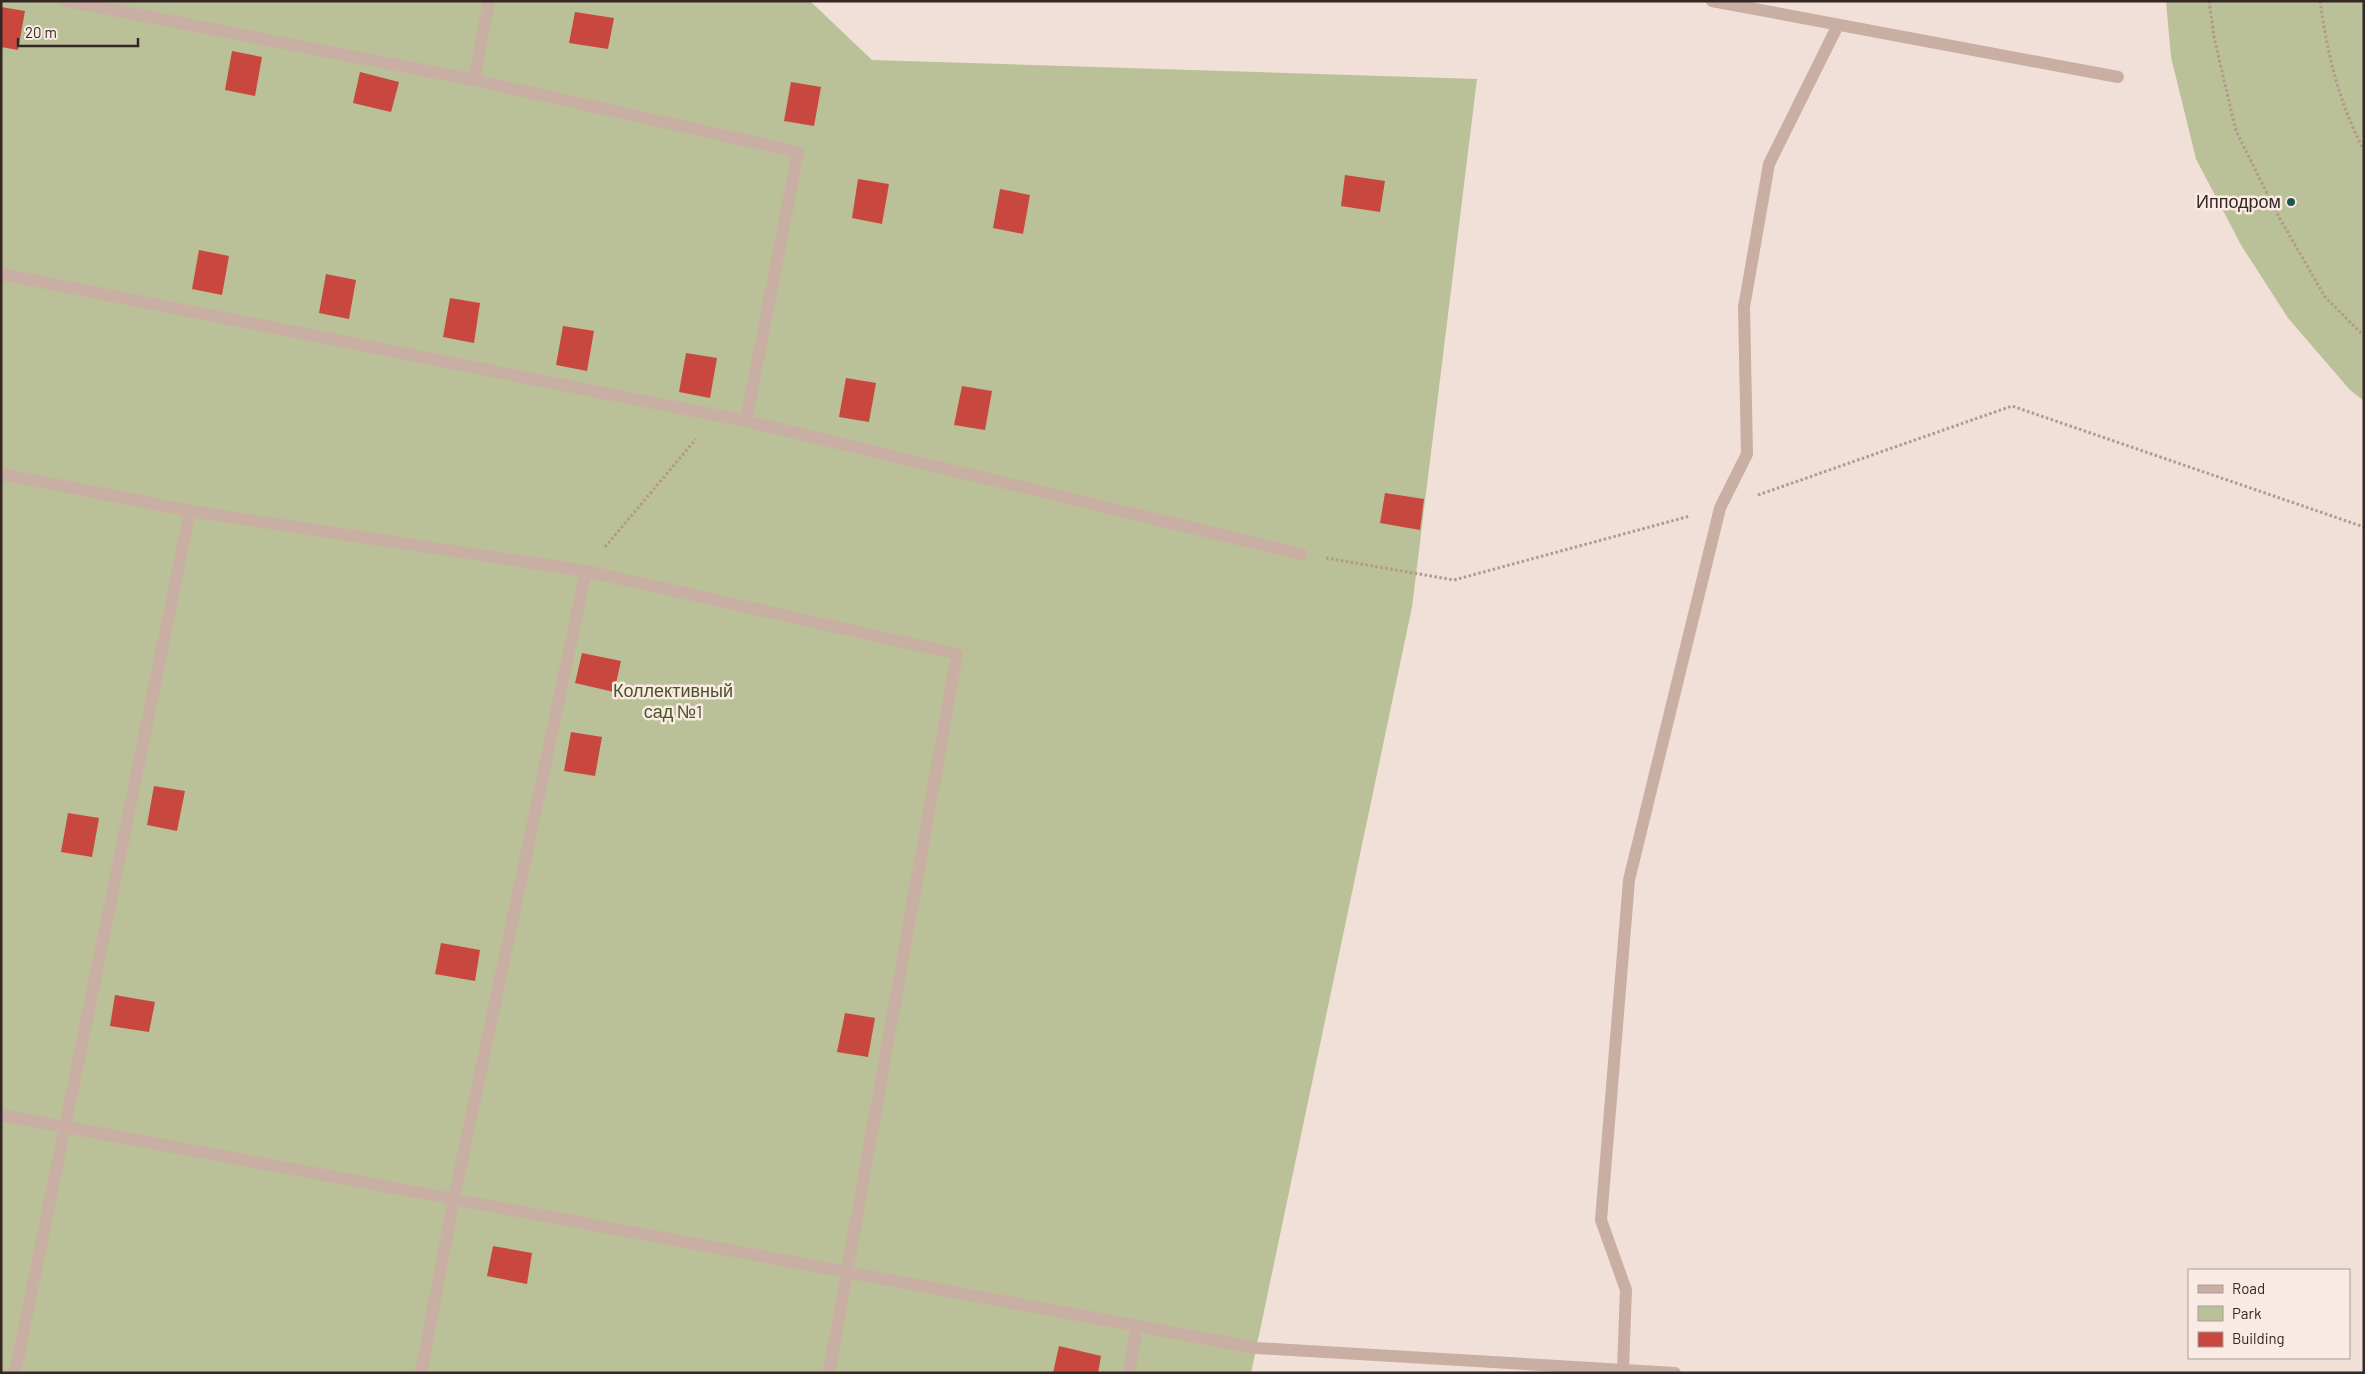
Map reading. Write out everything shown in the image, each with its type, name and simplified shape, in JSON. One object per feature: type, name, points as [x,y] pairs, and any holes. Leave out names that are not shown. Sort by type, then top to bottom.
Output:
[{"type":"lane","points":[[67,1],[474,80],[798,152],[746,420]]},
{"type":"lane","points":[[474,80],[489,1]]},
{"type":"lane","points":[[1712,1],[2118,76]]},
{"type":"lane","points":[[1624,1371],[1626,1290],[1601,1220],[1629,880],[1720,508],[1747,454],[1744,307],[1769,164],[1838,25]]},
{"type":"lane","points":[[1,274],[746,420],[1301,554]]},
{"type":"lane","points":[[1,474],[190,511],[586,571],[957,654],[829,1373]]},
{"type":"lane","points":[[15,1373],[190,511]]},
{"type":"lane","points":[[421,1373],[454,1198],[586,571]]},
{"type":"lane","points":[[1,1115],[1137,1324],[1256,1348],[1675,1373]]},
{"type":"lane","points":[[1129,1373],[1137,1324]]},
{"type":"path","points":[[2209,1],[2214,37],[2236,131],[2279,217],[2325,297],[2364,336]]},
{"type":"path","points":[[2320,1],[2326,43],[2350,124],[2364,150]]},
{"type":"path","points":[[1301,554],[1454,580],[1720,508],[2012,406],[2364,527]]},
{"type":"path","points":[[586,571],[717,415]]},
{"type":"green space","name":"Коллективный сад №1","points":[[1,1],[810,1],[872,60],[1477,79],[1412,607],[1251,1373],[1,1373]]},
{"type":"green space","name":"Ипподром","points":[[2166,1],[2364,1],[2364,401],[2350,390],[2288,318],[2241,245],[2196,159],[2171,57]]},
{"type":"building","points":[[1,7],[25,11],[18,50],[1,47]]},
{"type":"building","points":[[575,12],[614,18],[608,49],[569,43]]},
{"type":"building","points":[[232,51],[262,57],[255,96],[225,90]]},
{"type":"building","points":[[360,72],[399,82],[391,112],[353,103]]},
{"type":"building","points":[[791,82],[821,87],[814,126],[784,121]]},
{"type":"building","points":[[1345,175],[1385,181],[1380,212],[1341,206]]},
{"type":"building","points":[[858,179],[889,184],[882,224],[852,218]]},
{"type":"building","points":[[1000,189],[1030,195],[1023,234],[993,228]]},
{"type":"building","points":[[199,250],[229,256],[222,295],[192,289]]},
{"type":"building","points":[[326,274],[356,280],[349,319],[319,313]]},
{"type":"building","points":[[450,298],[480,303],[474,343],[443,337]]},
{"type":"building","points":[[563,326],[594,331],[587,371],[556,365]]},
{"type":"building","points":[[686,353],[717,358],[710,398],[679,392]]},
{"type":"building","points":[[846,378],[876,383],[869,422],[839,417]]},
{"type":"building","points":[[962,386],[992,391],[985,430],[954,425]]},
{"type":"building","points":[[1385,493],[1424,499],[1420,530],[1380,523]]},
{"type":"building","points":[[582,653],[621,661],[614,692],[575,683]]},
{"type":"building","points":[[571,732],[602,737],[595,776],[564,771]]},
{"type":"building","points":[[154,786],[185,791],[177,831],[147,825]]},
{"type":"building","points":[[68,813],[99,818],[92,857],[61,852]]},
{"type":"building","points":[[441,943],[480,950],[475,981],[435,974]]},
{"type":"building","points":[[115,995],[155,1002],[149,1032],[110,1026]]},
{"type":"building","points":[[845,1013],[875,1018],[868,1057],[837,1052]]},
{"type":"building","points":[[493,1246],[532,1253],[527,1284],[487,1276]]},
{"type":"building","points":[[1059,1346],[1101,1356],[1098,1373],[1053,1373]]},
{"type":"place","name":"Ипподром","points":[[2291,202]]}]
